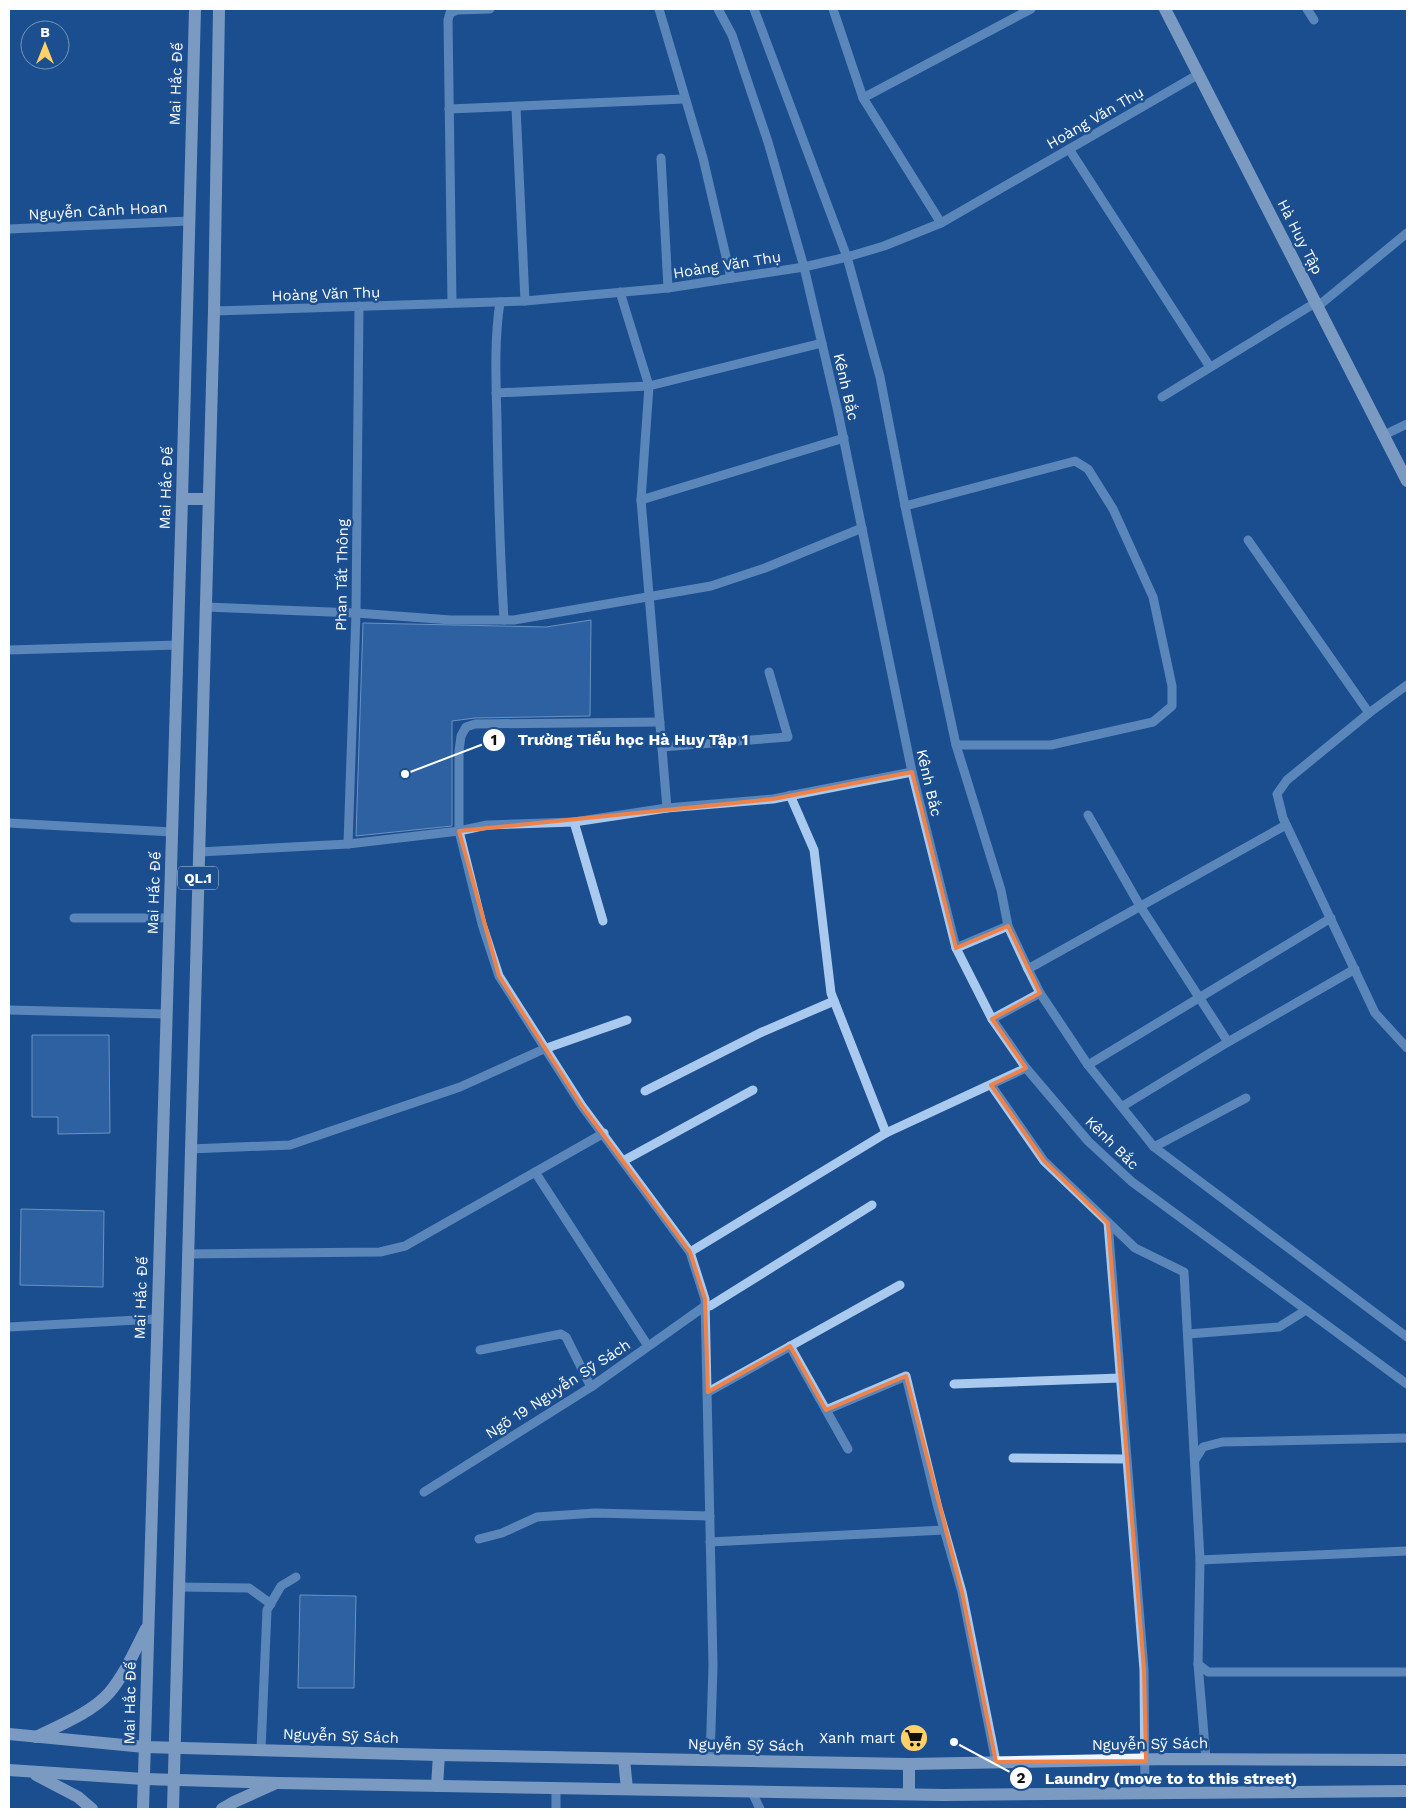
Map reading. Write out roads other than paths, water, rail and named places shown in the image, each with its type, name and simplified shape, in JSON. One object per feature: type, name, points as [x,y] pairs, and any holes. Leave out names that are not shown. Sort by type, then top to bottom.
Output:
[{"type":"main road","name":"Mai Hắc Đế","points":[[144,1779],[195,9]]},
{"type":"main road","name":"QL.1","points":[[173,1809],[214,311],[219,9]]},
{"type":"main road","name":"Hà Huy Tập","points":[[1164,9],[1407,481]]},
{"type":"main road","points":[[182,499],[208,499]]},
{"type":"main road","points":[[35,1737],[81,1714],[108,1694],[129,1663],[148,1626]]},
{"type":"main road","name":"Nguyễn Sỹ Sách","points":[[9,1734],[145,1747],[909,1764],[1206,1760],[1407,1760]]},
{"type":"main road","points":[[437,1786],[439,1755]]},
{"type":"main road","points":[[624,1758],[627,1790]]},
{"type":"main road","points":[[909,1764],[909,1794]]},
{"type":"main road","points":[[9,1770],[144,1779],[752,1792],[1145,1794],[1407,1791]]},
{"type":"main road","points":[[32,1773],[78,1797],[92,1809]]},
{"type":"main road","name":"QL.1","points":[[143,1809],[144,1779]]},
{"type":"main road","points":[[222,1809],[278,1782]]},
{"type":"street","points":[[452,303],[448,16],[457,10],[490,9]]},
{"type":"street","points":[[659,9],[684,99],[703,158],[731,278]]},
{"type":"street","name":"Kênh Bắc","points":[[718,9],[732,35],[768,142],[804,267],[844,438],[912,772],[956,948],[992,1019],[1026,1068],[1088,1141],[1131,1181],[1407,1384]]},
{"type":"street","name":"Kênh Bắc","points":[[754,9],[847,257],[880,377],[905,506],[956,745],[1001,890],[1008,926],[1028,970],[1040,994],[1088,1065],[1123,1106],[1154,1147],[1407,1337]]},
{"type":"street","points":[[833,9],[863,98],[941,223]]},
{"type":"street","points":[[863,98],[1031,9]]},
{"type":"street","points":[[1307,9],[1314,20]]},
{"type":"street","name":"Hoàng Văn Thụ","points":[[214,311],[525,301],[668,288],[804,267],[847,257],[884,246],[941,223],[1199,74]]},
{"type":"street","points":[[449,109],[684,99]]},
{"type":"street","points":[[516,107],[525,301]]},
{"type":"street","points":[[1069,149],[1210,367]]},
{"type":"street","points":[[661,158],[668,288]]},
{"type":"street","name":"Nguyễn Cảnh Hoan","points":[[9,229],[189,220]]},
{"type":"street","points":[[1162,397],[1316,305],[1407,234]]},
{"type":"street","points":[[620,292],[649,386],[641,500],[667,808]]},
{"type":"street","points":[[500,302],[496,329],[496,393],[498,517],[504,620]]},
{"type":"street","name":"Phan Tất Thông","points":[[348,844],[356,613],[359,306]]},
{"type":"street","points":[[496,393],[649,386],[822,342]]},
{"type":"street","points":[[1384,436],[1407,424]]},
{"type":"street","points":[[641,500],[844,438]]},
{"type":"street","points":[[905,506],[1075,461],[1088,469],[1113,509],[1153,597],[1157,615],[1172,686],[1172,706],[1153,722],[1051,745],[956,745]]},
{"type":"street","points":[[206,607],[356,613],[451,620],[504,620],[586,609],[711,586],[765,568],[862,528]]},
{"type":"street","points":[[1248,540],[1369,712]]},
{"type":"street","points":[[9,650],[178,645]]},
{"type":"street","points":[[662,747],[788,737],[769,672]]},
{"type":"street","points":[[1407,685],[1369,712],[1287,780],[1277,794],[1286,825],[1375,1013],[1407,1048]]},
{"type":"street","points":[[660,722],[475,724],[466,727],[461,736],[459,751],[459,831],[482,924],[499,976],[544,1049],[690,1252],[705,1306],[713,1666],[710,1760]]},
{"type":"street","points":[[199,852],[348,844],[459,831],[487,825],[574,822],[667,808],[790,795],[912,772]]},
{"type":"street","points":[[790,795],[814,850],[831,993],[886,1133]]},
{"type":"street","points":[[1088,815],[1140,906],[1228,1042]]},
{"type":"street","points":[[574,822],[603,921]]},
{"type":"street","points":[[9,823],[172,832]]},
{"type":"street","points":[[1028,970],[1286,825]]},
{"type":"street","points":[[74,918],[170,918]]},
{"type":"street","points":[[1088,1065],[1331,918]]},
{"type":"street","points":[[956,948],[1008,926]]},
{"type":"street","points":[[1123,1106],[1228,1042],[1355,969]]},
{"type":"street","points":[[992,1019],[1040,994]]},
{"type":"street","points":[[645,1091],[760,1033],[834,1001]]},
{"type":"street","points":[[9,1010],[166,1014]]},
{"type":"street","points":[[190,1149],[290,1145],[460,1087],[544,1049],[627,1020]]},
{"type":"street","points":[[690,1252],[886,1133],[1026,1068]]},
{"type":"street","points":[[991,1085],[1044,1161],[1135,1248],[1184,1272],[1200,1560],[1198,1664],[1206,1760]]},
{"type":"street","points":[[623,1161],[753,1090]]},
{"type":"street","points":[[1154,1147],[1246,1098]]},
{"type":"street","points":[[188,1254],[380,1252],[405,1246],[604,1133]]},
{"type":"street","points":[[535,1172],[648,1346]]},
{"type":"street","name":"Ngõ 19 Nguyễn Sỹ Sách","points":[[424,1492],[591,1387],[705,1306],[710,1306],[872,1205]]},
{"type":"street","points":[[1108,1223],[1144,1670],[1145,1794]]},
{"type":"street","points":[[708,1392],[900,1285]]},
{"type":"street","points":[[1188,1334],[1279,1327],[1306,1310]]},
{"type":"street","points":[[9,1327],[156,1319]]},
{"type":"street","points":[[480,1350],[561,1334],[566,1337],[591,1387]]},
{"type":"street","points":[[790,1346],[848,1450]]},
{"type":"street","points":[[826,1410],[906,1376],[944,1530],[962,1592],[996,1762]]},
{"type":"street","points":[[954,1384],[1120,1378]]},
{"type":"street","points":[[1195,1460],[1203,1447],[1222,1442],[1407,1438]]},
{"type":"street","points":[[1013,1458],[1126,1459]]},
{"type":"street","points":[[479,1539],[502,1533],[537,1517],[595,1513],[710,1516]]},
{"type":"street","points":[[710,1542],[944,1530]]},
{"type":"street","points":[[1200,1560],[1407,1551]]},
{"type":"street","points":[[261,1750],[267,1610],[281,1586],[296,1577]]},
{"type":"street","points":[[178,1587],[249,1588],[271,1604]]},
{"type":"street","points":[[1198,1664],[1208,1672],[1406,1672]]},
{"type":"street","points":[[556,1788],[556,1809]]},
{"type":"street","points":[[752,1792],[760,1809]]},
{"type":"place","name":"Trường Tiểu học Hà Huy Tập 1","points":[[405,774]]},
{"type":"place","name":"Xanh mart","points":[[914,1738]]},
{"type":"place","name":"Laundry (move to to this street)","points":[[954,1742]]}]
